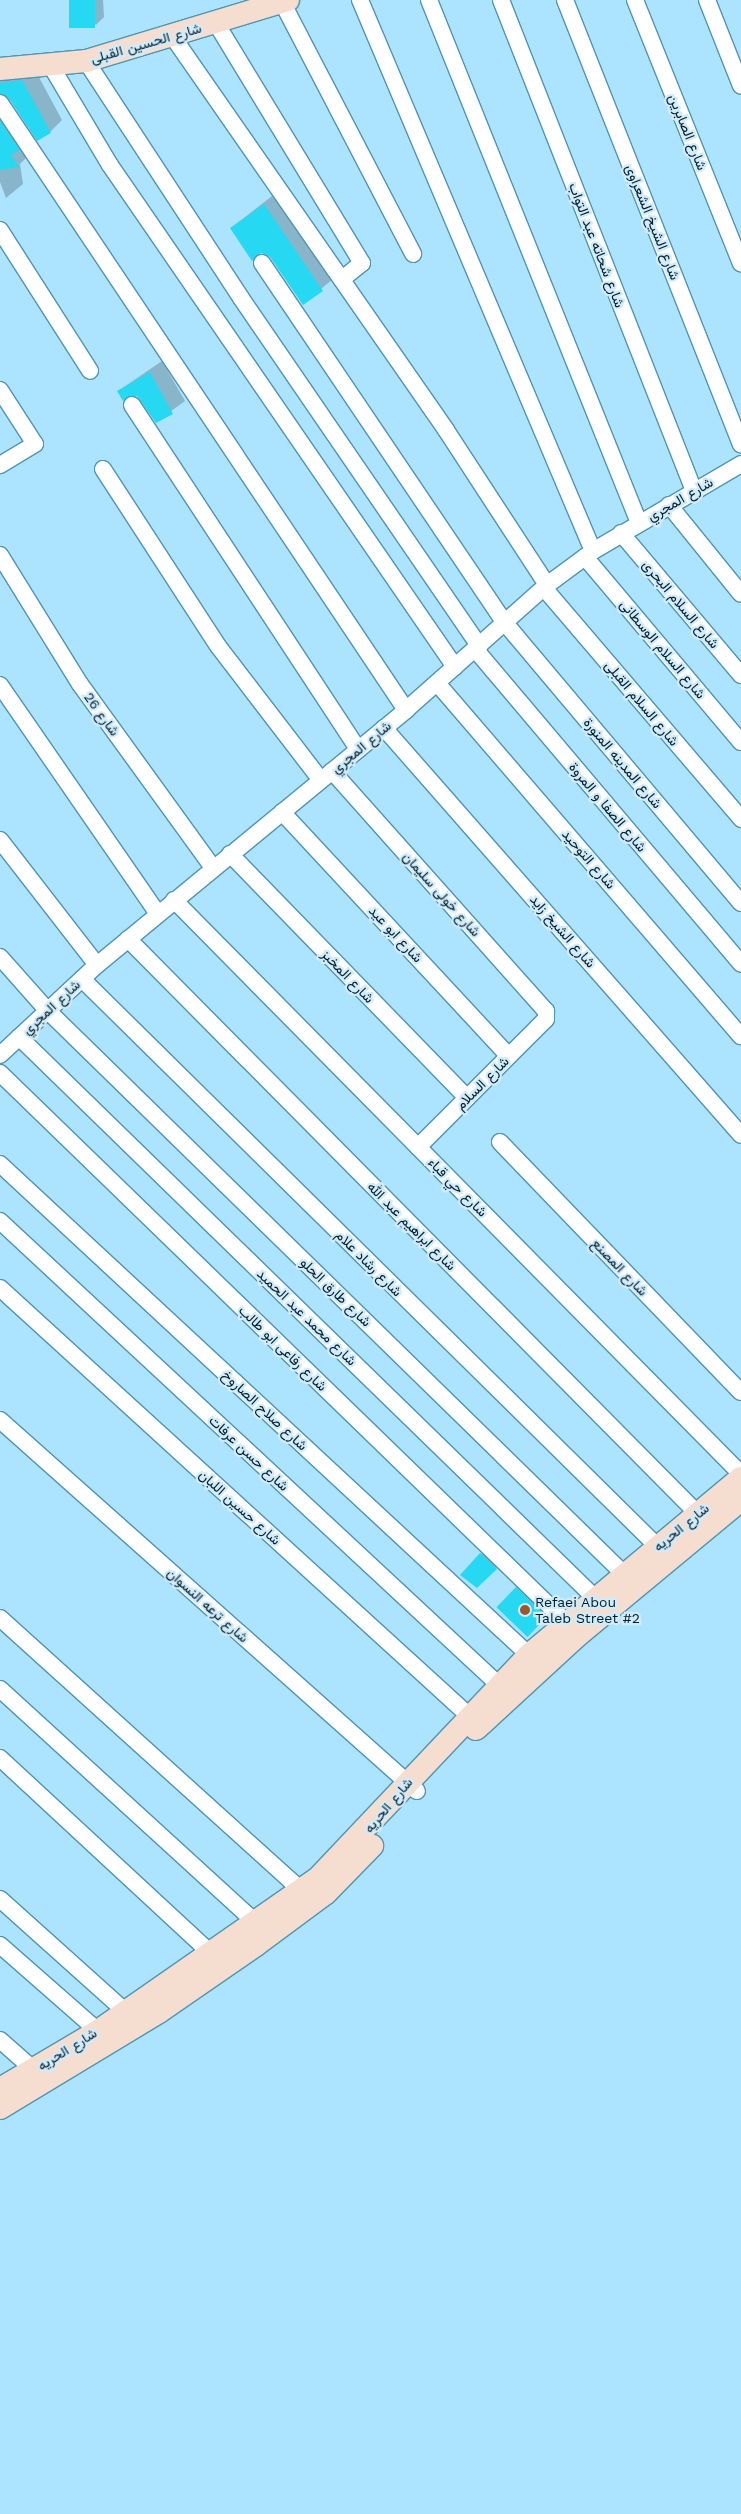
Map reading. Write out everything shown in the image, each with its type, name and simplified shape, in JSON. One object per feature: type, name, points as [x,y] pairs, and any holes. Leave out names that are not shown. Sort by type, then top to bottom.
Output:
[{"type":"main road","name":"شارع الحسين القبلى","points":[[0,69],[50,66],[86,60],[173,37],[285,1]]},
{"type":"main road","name":"شارع الحريه","points":[[474,1720],[499,1685],[529,1655],[594,1598],[741,1476]]},
{"type":"main road","name":"شارع الحريه","points":[[0,2089],[98,2031],[257,1924],[302,1890],[353,1846],[474,1720],[741,1500]]},
{"type":"main road","name":"شارع الحريه","points":[[0,2108],[159,2012],[326,1893],[367,1852],[412,1786]]},
{"type":"street","name":"شارع السلام الوسطانى","points":[[360,0],[589,554],[741,742]]},
{"type":"street","points":[[430,0],[639,523]]},
{"type":"street","name":"شارع شحاته عبد التواب","points":[[500,0],[694,491]]},
{"type":"street","name":"شارع الشيخ الشعراوى","points":[[565,0],[741,444]]},
{"type":"street","name":"شارع الصابرين","points":[[635,0],[741,264]]},
{"type":"street","points":[[707,0],[741,86]]},
{"type":"street","points":[[285,1],[413,254]]},
{"type":"street","points":[[216,23],[362,263],[342,279]]},
{"type":"street","name":"شارع السلام القبلى","points":[[173,37],[342,279],[546,586],[741,819]]},
{"type":"street","name":"شارع الصفا و المروة","points":[[86,60],[241,298],[477,648],[741,964]]},
{"type":"street","points":[[50,66],[110,165],[455,667]]},
{"type":"street","points":[[0,103],[406,710]]},
{"type":"street","points":[[0,230],[90,371]]},
{"type":"street","name":"شارع المدينه المنورة","points":[[262,263],[505,623],[741,903]]},
{"type":"street","points":[[0,390],[35,444],[0,465]]},
{"type":"street","points":[[132,405],[358,749]]},
{"type":"street","name":"شارع المجري","points":[[0,1055],[97,965],[406,710],[546,586],[621,533],[740,466]]},
{"type":"street","name":"شارع خولى سليمان","points":[[103,469],[218,646],[326,776],[544,1008],[546,1019]]},
{"type":"street","points":[[669,505],[741,594]]},
{"type":"street","name":"شارع السلام البحرى","points":[[621,533],[741,675]]},
{"type":"street","name":"شارع 26","points":[[0,555],[80,684],[213,868]]},
{"type":"street","name":"شارع التوحيد","points":[[437,683],[741,1036]]},
{"type":"street","points":[[0,685],[158,914]]},
{"type":"street","name":"شارع الشيخ زايد","points":[[384,728],[741,1135]]},
{"type":"street","name":"شارع ابو عيد","points":[[282,812],[509,1056]]},
{"type":"street","points":[[0,840],[97,965]]},
{"type":"street","name":"شارع المخبز","points":[[230,854],[467,1098]]},
{"type":"street","name":"شارع حي قباء","points":[[174,900],[741,1476]]},
{"type":"street","name":"شارع ابراهيم عبد الله","points":[[128,939],[697,1513]]},
{"type":"street","name":"شارع طارق الحلو","points":[[0,957],[48,1010],[624,1574]]},
{"type":"street","name":"شارع رشاد علام","points":[[82,979],[657,1546]]},
{"type":"street","name":"شارع السلام","points":[[418,1147],[546,1019]]},
{"type":"street","name":"شارع محمد عبد الحميد","points":[[20,1037],[594,1598]]},
{"type":"street","name":"شارع رفاعى ابو طالب","points":[[0,1073],[566,1623]]},
{"type":"street","name":"شارع المصنع","points":[[500,1142],[741,1392]]},
{"type":"street","name":"شارع صلاح الصاروخ","points":[[0,1164],[529,1655]]},
{"type":"street","name":"شارع حسن عرفات","points":[[0,1221],[499,1685]]},
{"type":"street","name":"شارع حسين اللبان","points":[[0,1288],[474,1720]]},
{"type":"street","name":"شارع ترعه النسوان","points":[[0,1420],[412,1786]]},
{"type":"street","points":[[0,1618],[302,1890]]},
{"type":"street","points":[[0,1689],[257,1924]]},
{"type":"street","points":[[0,1758],[212,1954]]},
{"type":"street","points":[[0,1899],[126,2012]]},
{"type":"street","points":[[0,1945],[98,2031]]},
{"type":"street","points":[[0,2040],[34,2070]]},
{"type":"building","points":[[69,0],[95,0],[95,28],[69,28]]},
{"type":"building","points":[[22,80],[51,133],[37,141],[8,97],[0,93],[0,83]]},
{"type":"building","points":[[0,121],[20,150],[11,155],[19,167],[0,170]]},
{"type":"building","points":[[264,204],[323,291],[303,305],[270,257],[261,253],[252,261],[230,228]]},
{"type":"building","points":[[150,372],[173,414],[156,423],[137,396],[123,401],[117,391]]},
{"type":"building","points":[[480,1553],[497,1569],[477,1588],[460,1575]]},
{"type":"building","name":"Refaei Abou Taleb Street #2","points":[[516,1587],[547,1617],[527,1637],[497,1607]]},
{"type":"place","name":"Refaei Abou Taleb Street #2","points":[[525,1610]]}]
